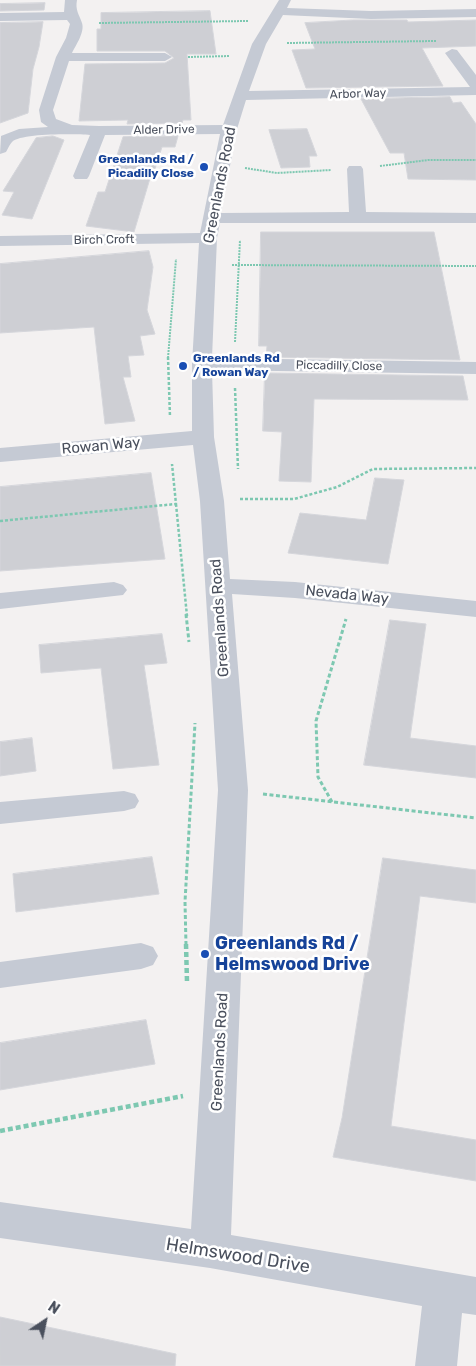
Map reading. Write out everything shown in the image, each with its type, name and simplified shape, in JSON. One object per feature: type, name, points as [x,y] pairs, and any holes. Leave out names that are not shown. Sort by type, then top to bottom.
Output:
[{"type":"street","name":"Alder Drive","points":[[71,0],[69,5],[74,20],[73,38],[63,57],[46,110],[49,122],[71,128],[99,131],[229,129]]},
{"type":"street","points":[[282,6],[371,15],[476,13]]},
{"type":"street","name":"Greenlands Road","points":[[210,1250],[233,790],[212,501],[202,437],[202,364],[206,265],[209,228],[229,129],[259,44],[282,6]]},
{"type":"street","points":[[0,17],[74,20]]},
{"type":"street","points":[[454,56],[476,59]]},
{"type":"street","points":[[454,56],[476,85]]},
{"type":"street","points":[[63,57],[165,57]]},
{"type":"street","name":"Arbor Way","points":[[240,96],[476,91]]},
{"type":"street","points":[[0,149],[5,139],[15,135],[29,132],[54,132],[71,128]]},
{"type":"street","points":[[81,176],[99,131]]},
{"type":"street","points":[[355,169],[358,217]]},
{"type":"street","points":[[209,228],[241,218],[476,218]]},
{"type":"street","name":"Birch Croft","points":[[0,240],[65,241],[209,228]]},
{"type":"street","name":"Piccadilly Close","points":[[202,364],[476,368]]},
{"type":"street","name":"Rowan Way","points":[[0,455],[202,437]]},
{"type":"street","name":"Nevada Way","points":[[217,586],[295,590],[476,609]]},
{"type":"street","points":[[0,601],[114,590]]},
{"type":"street","points":[[0,813],[124,801]]},
{"type":"street","points":[[0,975],[141,956]]},
{"type":"street","name":"Helmswood Drive","points":[[0,1220],[210,1250],[460,1293]]},
{"type":"street","points":[[436,1366],[460,1293]]},
{"type":"path","points":[[74,20],[250,21]]},
{"type":"path","points":[[280,43],[441,41],[454,56]]},
{"type":"path","points":[[165,57],[235,56]]},
{"type":"path","points":[[238,470],[233,365],[243,167]]},
{"type":"path","points":[[206,265],[476,266]]},
{"type":"path","points":[[240,499],[294,499],[337,487],[373,469],[476,468]]},
{"type":"path","points":[[176,504],[190,647]]},
{"type":"path","points":[[332,802],[318,777],[316,721],[352,596]]},
{"type":"path","points":[[187,988],[185,902],[195,721]]},
{"type":"path","points":[[233,790],[476,818]]},
{"type":"path","points":[[0,1132],[218,1089]]},
{"type":"building","points":[[45,3],[44,10],[0,11],[0,4]]},
{"type":"building","points":[[210,11],[216,54],[187,54],[191,120],[183,120],[182,123],[127,124],[128,120],[79,121],[85,64],[165,63],[174,58],[165,51],[97,51],[97,29],[101,29],[101,13]]},
{"type":"building","points":[[353,20],[407,20],[408,22],[476,20],[476,46],[422,48],[443,86],[306,88],[292,50],[315,49],[305,23]]},
{"type":"building","points":[[43,22],[33,69],[28,113],[0,123],[0,23]]},
{"type":"building","points":[[450,97],[453,103],[461,102],[476,124],[476,180],[408,179],[404,153],[390,153],[361,99]]},
{"type":"building","points":[[307,129],[317,156],[309,156],[310,167],[281,168],[269,130]]},
{"type":"building","points":[[53,136],[64,140],[32,219],[2,215],[14,192],[3,191],[36,138]]},
{"type":"building","points":[[178,136],[175,147],[162,147],[153,175],[151,175],[134,232],[86,226],[98,192],[105,192],[123,137]]},
{"type":"building","points":[[261,232],[434,232],[460,360],[266,357],[267,346],[259,346]]},
{"type":"building","points":[[149,251],[153,267],[147,310],[155,334],[140,336],[144,355],[128,356],[131,377],[123,377],[135,421],[105,424],[94,327],[0,333],[0,264]]},
{"type":"building","points":[[265,373],[463,376],[468,400],[314,399],[311,482],[279,481],[282,432],[263,431]]},
{"type":"building","points":[[151,473],[165,559],[0,571],[0,487]]},
{"type":"building","points":[[375,478],[404,480],[388,564],[288,553],[300,513],[366,520]]},
{"type":"building","points":[[390,620],[426,624],[410,738],[476,746],[476,778],[364,765]]},
{"type":"building","points":[[162,634],[167,663],[144,665],[159,765],[113,769],[101,668],[41,673],[39,645]]},
{"type":"building","points":[[32,738],[36,771],[0,776],[0,742]]},
{"type":"building","points":[[152,857],[159,894],[16,912],[13,874]]},
{"type":"building","points":[[383,858],[476,870],[476,903],[420,896],[391,1126],[476,1140],[476,1181],[333,1157],[342,1118]]},
{"type":"building","points":[[146,1020],[155,1064],[0,1090],[0,1043]]},
{"type":"building","points":[[0,1317],[176,1354],[175,1366],[0,1366]]},
{"type":"place","name":"Greenlands Rd / Picadilly Close","points":[[204,167]]},
{"type":"place","name":"Greenlands Rd / Rowan Way","points":[[183,366]]},
{"type":"place","name":"Greenlands Rd / Helmswood Drive","points":[[205,954]]}]
